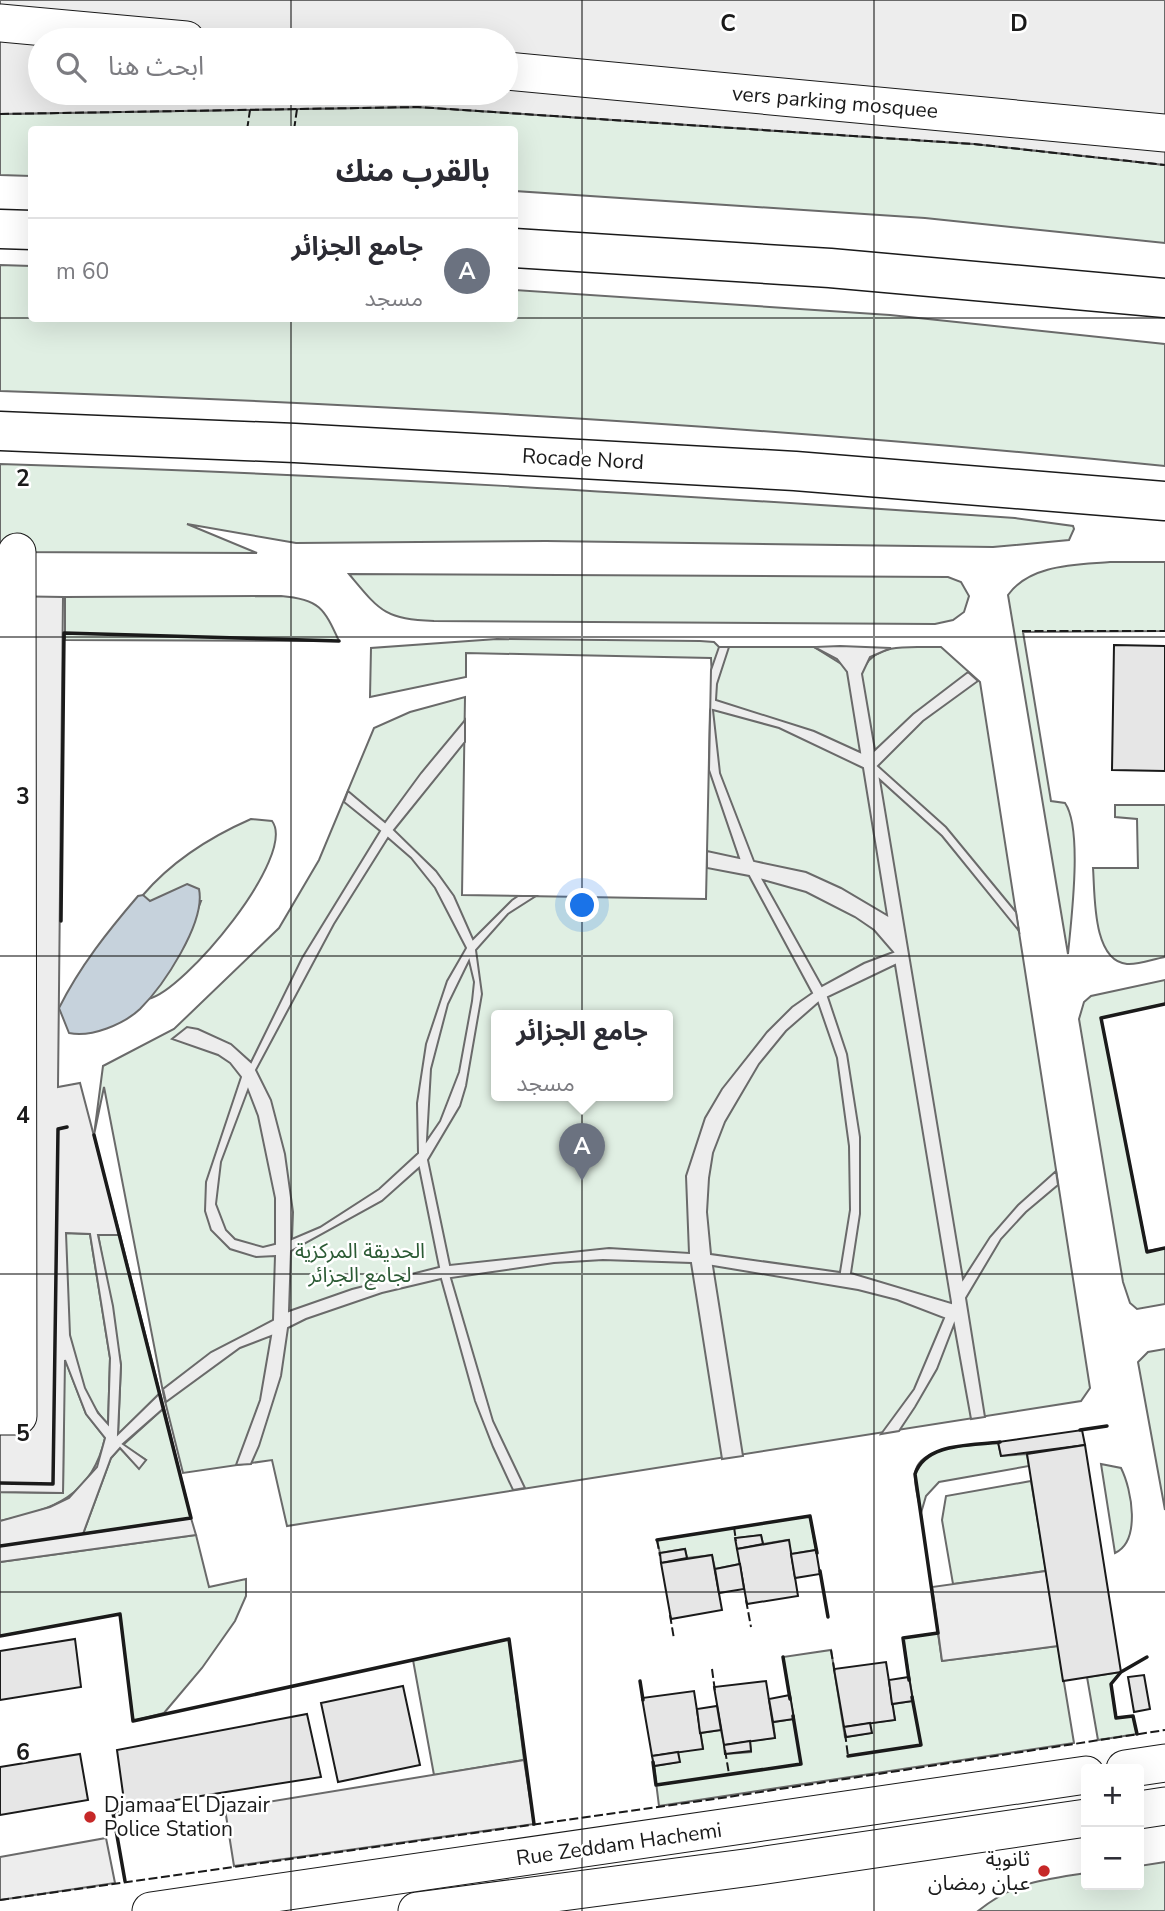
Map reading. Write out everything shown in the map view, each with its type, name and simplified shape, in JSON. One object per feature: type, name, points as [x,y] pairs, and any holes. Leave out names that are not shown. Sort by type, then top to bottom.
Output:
[{"type":"highway","points":[[0,229],[28,230]]},
{"type":"highway","points":[[612,252],[729,244],[849,247],[1165,272]]},
{"type":"highway","points":[[518,248],[612,252],[830,268],[1165,298]]},
{"type":"highway","name":"Rocade Nord","points":[[0,430],[295,443],[795,471],[1165,501]]},
{"type":"street","points":[[0,23],[55,28]]},
{"type":"street","name":"vers parking mosquee","points":[[518,72],[1165,133]]},
{"type":"street","points":[[0,1416],[18,1416],[17,552]]},
{"type":"street","points":[[1144,1766],[1165,1763]]},
{"type":"street","name":"Rue Zeddam Hachemi","points":[[151,1911],[1081,1776]]},
{"type":"street","points":[[1144,1809],[1165,1806]]},
{"type":"street","name":"Rue Zeddam Hachemi","points":[[417,1911],[752,1867],[1081,1819]]},
{"type":"green space","points":[[418,107],[974,144],[1165,165],[1165,243],[925,218],[518,191],[518,126],[28,126],[28,176],[0,175],[0,114]]},
{"type":"green space","points":[[0,265],[28,266],[28,322],[518,322],[518,290],[890,315],[1165,344],[1165,466],[874,440],[583,419],[0,391]]},
{"type":"green space","points":[[0,464],[254,473],[635,493],[1015,518],[1073,526],[1074,529],[1069,540],[993,547],[546,541],[296,543],[187,524],[257,553],[0,552]]},
{"type":"green space","points":[[1110,562],[1165,562],[1165,631],[1023,632],[1051,801],[1065,803],[1073,833],[1075,854],[1068,954],[1008,595],[1028,577],[1041,572]]},
{"type":"green space","points":[[349,574],[948,577],[961,582],[969,596],[964,612],[953,620],[935,624],[434,621],[404,618],[384,611]]},
{"type":"green space","points":[[65,597],[294,597],[319,607],[339,641],[65,640]]},
{"type":"green space","name":"الحديقة المركزية لجامع الجزائر","points":[[497,639],[700,641],[714,642],[719,647],[814,647],[843,665],[865,666],[871,658],[889,649],[941,647],[980,682],[1090,1388],[1081,1401],[287,1526],[272,1460],[183,1473],[164,1397],[104,1087],[94,1135],[103,1066],[174,1029],[279,928],[319,860],[374,728],[410,712],[465,697],[462,895],[706,899],[710,711],[713,701],[711,658],[466,653],[466,677],[370,697],[371,648]]},
{"type":"green space","points":[[1115,805],[1165,805],[1165,957],[1136,964],[1116,960],[1107,951],[1101,939],[1095,909],[1093,868],[1138,868],[1137,819],[1115,817]]},
{"type":"green space","points":[[251,819],[272,821],[276,838],[269,862],[254,890],[210,949],[165,991],[148,999],[185,944],[201,901],[146,901],[143,895],[166,871],[193,851]]},
{"type":"green space","points":[[1165,980],[1165,1004],[1101,1018],[1147,1251],[1165,1248],[1165,1304],[1137,1309],[1130,1303],[1123,1282],[1079,1019],[1084,1002],[1091,996]]},
{"type":"green space","points":[[65,1233],[90,1234],[110,1358],[108,1424],[93,1405],[74,1360],[66,1308]]},
{"type":"green space","points":[[98,1234],[120,1235],[160,1393],[118,1435],[121,1365]]},
{"type":"green space","points":[[1165,1349],[1165,1510],[1138,1362],[1148,1352]]},
{"type":"green space","points":[[64,1357],[86,1414],[105,1438],[99,1458],[91,1474],[68,1497],[37,1512],[0,1521],[0,1492],[63,1493]]},
{"type":"green space","points":[[164,1408],[191,1518],[83,1534],[111,1458],[120,1448],[139,1468],[146,1460],[123,1445]]},
{"type":"green space","points":[[998,1442],[1001,1456],[1027,1454],[1029,1466],[939,1482],[926,1496],[921,1513],[915,1474],[918,1464],[926,1457],[949,1448]]},
{"type":"green space","points":[[1101,1464],[1121,1468],[1131,1501],[1131,1527],[1128,1538],[1123,1547],[1115,1553]]},
{"type":"green space","points":[[1031,1481],[1046,1571],[953,1584],[942,1520],[946,1496]]},
{"type":"green space","points":[[810,1516],[816,1550],[791,1554],[788,1540],[763,1544],[761,1535],[736,1538],[740,1564],[715,1569],[712,1555],[687,1558],[685,1549],[660,1553],[657,1540]]},
{"type":"green space","points":[[196,1535],[209,1587],[246,1579],[246,1596],[235,1621],[202,1668],[164,1713],[133,1721],[120,1614],[0,1636],[0,1562]]},
{"type":"green space","points":[[938,1633],[942,1661],[1058,1646],[1074,1743],[659,1806],[654,1766],[679,1762],[678,1752],[703,1748],[700,1733],[721,1730],[726,1754],[751,1752],[750,1741],[775,1738],[773,1722],[794,1719],[783,1657],[831,1650],[845,1737],[871,1733],[870,1723],[895,1720],[892,1704],[913,1701],[903,1638]]},
{"type":"green space","points":[[509,1639],[524,1760],[434,1775],[413,1660]]},
{"type":"green space","points":[[1121,1672],[1111,1684],[1116,1718],[1133,1716],[1137,1734],[1098,1740],[1087,1677]]},
{"type":"green space","points":[[1165,1862],[1165,1911],[978,1911],[1016,1888],[1070,1875],[1081,1874],[1081,1890],[1144,1890],[1144,1865]]},
{"type":"shaded area","points":[[0,0],[1165,0],[1165,165],[974,144],[418,107],[0,114]]},
{"type":"shaded area","points":[[0,596],[63,597],[58,1087],[80,1083],[120,1235],[98,1235],[113,1306],[121,1365],[118,1434],[160,1393],[164,1408],[123,1444],[146,1460],[139,1469],[120,1448],[111,1458],[83,1534],[191,1518],[196,1535],[0,1562],[0,1521],[50,1507],[69,1498],[97,1467],[105,1438],[86,1414],[65,1360],[63,1493],[0,1492]],"holes":[[[66,1233],[90,1234],[110,1358],[108,1424],[98,1413],[85,1388],[70,1335]]]},
{"type":"shaded area","points":[[719,647],[729,647],[717,684],[716,700],[814,731],[860,752],[847,672],[837,659],[814,647],[891,648],[870,657],[862,674],[875,750],[913,714],[968,672],[978,681],[923,721],[878,766],[946,827],[1016,912],[1019,931],[942,836],[880,780],[963,1279],[990,1237],[1018,1205],[1056,1171],[1058,1185],[1026,1212],[1001,1239],[966,1298],[985,1417],[971,1419],[954,1325],[937,1369],[899,1431],[881,1434],[914,1389],[944,1318],[897,1300],[858,1290],[713,1266],[743,1456],[722,1459],[691,1263],[603,1260],[554,1263],[451,1278],[493,1421],[525,1488],[513,1490],[493,1447],[475,1401],[441,1279],[382,1293],[306,1319],[288,1328],[281,1376],[259,1446],[251,1464],[236,1465],[260,1400],[271,1336],[240,1348],[166,1402],[163,1389],[211,1352],[273,1320],[275,1256],[256,1257],[230,1249],[211,1230],[205,1211],[206,1182],[241,1077],[230,1063],[218,1055],[172,1039],[187,1027],[198,1029],[231,1044],[251,1062],[302,958],[380,831],[344,802],[348,791],[385,822],[465,720],[465,742],[394,830],[436,871],[454,896],[473,939],[512,900],[518,896],[536,896],[508,914],[476,950],[482,994],[466,1086],[460,1106],[428,1160],[450,1265],[609,1248],[689,1253],[686,1176],[705,1118],[722,1089],[767,1032],[792,1007],[812,993],[749,876],[707,868],[707,851],[739,858],[709,770],[711,670]],"holes":[[[713,710],[779,728],[863,768],[887,915],[841,888],[806,872],[754,861],[720,773]],[[388,838],[411,858],[435,888],[466,948],[447,981],[426,1044],[417,1103],[418,1153],[379,1189],[320,1227],[292,1239],[293,1212],[285,1154],[271,1100],[256,1070],[334,924]],[[763,880],[806,892],[874,930],[893,952],[864,963],[822,986]],[[469,961],[474,982],[459,1072],[440,1121],[427,1140],[431,1069],[448,1004]],[[895,965],[951,1303],[851,1273],[860,1214],[860,1137],[847,1054],[828,997]],[[818,1003],[837,1058],[849,1146],[850,1210],[840,1272],[711,1254],[707,1212],[713,1153],[725,1122],[759,1064],[786,1031]],[[248,1090],[258,1116],[275,1198],[275,1244],[263,1247],[235,1239],[226,1230],[216,1204],[221,1162]],[[419,1168],[439,1267],[352,1289],[289,1311],[291,1251],[382,1201]]]},
{"type":"shaded area","points":[[187,884],[199,889],[196,919],[181,953],[149,999],[133,1015],[116,1025],[97,1032],[69,1033],[59,1008],[85,963],[116,922],[138,896],[143,895],[150,901]]},
{"type":"shaded area","points":[[1046,1571],[1058,1646],[942,1661],[932,1587]]},
{"type":"shaded area","points":[[524,1760],[534,1824],[234,1866],[225,1809]]},
{"type":"shaded area","points":[[106,1838],[115,1883],[0,1900],[0,1857]]},
{"type":"building","points":[[1114,645],[1165,646],[1165,771],[1112,770]]},
{"type":"building","points":[[1082,1430],[1085,1445],[1001,1456],[998,1442]]},
{"type":"building","points":[[1085,1445],[1121,1672],[1063,1681],[1027,1454]]},
{"type":"building","points":[[761,1535],[763,1544],[737,1549],[735,1538]]},
{"type":"building","points":[[789,1540],[798,1596],[747,1604],[737,1549]]},
{"type":"building","points":[[685,1549],[687,1558],[661,1563],[660,1553]]},
{"type":"building","points":[[816,1550],[820,1574],[795,1578],[791,1554]]},
{"type":"building","points":[[712,1555],[722,1610],[671,1619],[661,1563]]},
{"type":"building","points":[[740,1564],[744,1589],[719,1593],[715,1569]]},
{"type":"building","points":[[75,1639],[81,1687],[0,1700],[0,1651]]},
{"type":"building","points":[[886,1662],[895,1720],[844,1727],[834,1669]]},
{"type":"building","points":[[1144,1675],[1150,1709],[1134,1712],[1128,1677]]},
{"type":"building","points":[[909,1677],[913,1701],[892,1704],[889,1680]]},
{"type":"building","points":[[766,1681],[775,1738],[724,1745],[714,1687]]},
{"type":"building","points":[[403,1686],[420,1765],[338,1782],[321,1703]]},
{"type":"building","points":[[694,1691],[703,1749],[652,1756],[642,1698]]},
{"type":"building","points":[[790,1695],[794,1719],[773,1722],[769,1699]]},
{"type":"building","points":[[717,1706],[721,1730],[700,1733],[697,1709]]},
{"type":"building","points":[[307,1714],[321,1777],[125,1808],[117,1750]]},
{"type":"building","points":[[870,1723],[872,1733],[846,1737],[844,1727]]},
{"type":"building","points":[[750,1741],[751,1751],[725,1754],[724,1745]]},
{"type":"building","points":[[678,1752],[680,1762],[654,1766],[652,1756]]},
{"type":"building","points":[[80,1754],[88,1800],[0,1815],[0,1767]]},
{"type":"fence","points":[[0,114],[418,107],[974,144],[1165,165]]},
{"type":"fence","points":[[295,126],[297,109]]},
{"type":"fence","points":[[248,126],[250,110]]},
{"type":"fence","points":[[1022,631],[1165,631]]},
{"type":"fence","points":[[734,1527],[736,1541]]},
{"type":"fence","points":[[657,1540],[660,1556]]},
{"type":"fence","points":[[746,1600],[751,1627]]},
{"type":"fence","points":[[670,1615],[674,1639]]},
{"type":"fence","points":[[831,1650],[835,1674]]},
{"type":"fence","points":[[712,1669],[715,1691]]},
{"type":"fence","points":[[0,1900],[728,1797],[1165,1730]]},
{"type":"fence","points":[[845,1733],[848,1756]]},
{"type":"fence","points":[[725,1750],[729,1774]]},
{"type":"wall","points":[[61,921],[64,633],[339,641]]},
{"type":"wall","points":[[1165,1004],[1101,1018],[1147,1252],[1165,1248]]},
{"type":"wall","points":[[0,1483],[53,1484],[58,1129],[67,1127]]},
{"type":"wall","points":[[0,1546],[191,1518],[94,1135]]},
{"type":"wall","points":[[1080,1430],[1107,1426]]},
{"type":"wall","points":[[909,1680],[903,1638],[938,1633],[915,1474],[929,1456],[939,1451],[964,1445],[1000,1442]]},
{"type":"wall","points":[[657,1540],[810,1516],[817,1553]]},
{"type":"wall","points":[[820,1571],[828,1617]]},
{"type":"wall","points":[[0,1636],[120,1614],[133,1721],[509,1639],[534,1824]]},
{"type":"wall","points":[[783,1657],[790,1699]]},
{"type":"wall","points":[[1137,1734],[1133,1716],[1116,1718],[1111,1684],[1121,1672],[1147,1657]]},
{"type":"wall","points":[[640,1681],[643,1700]]},
{"type":"wall","points":[[848,1756],[921,1745],[912,1697]]},
{"type":"wall","points":[[653,1762],[656,1785],[801,1764],[793,1716]]},
{"type":"wall","points":[[121,1811],[113,1813],[125,1881]]},
{"type":"place","name":"جامع الجزائر","points":[[582,1181]]},
{"type":"place","name":"Djamaa El Djazair Police Station","points":[[90,1817]]},
{"type":"place","name":"ثانوية عبان رمضان","points":[[1044,1871]]}]
